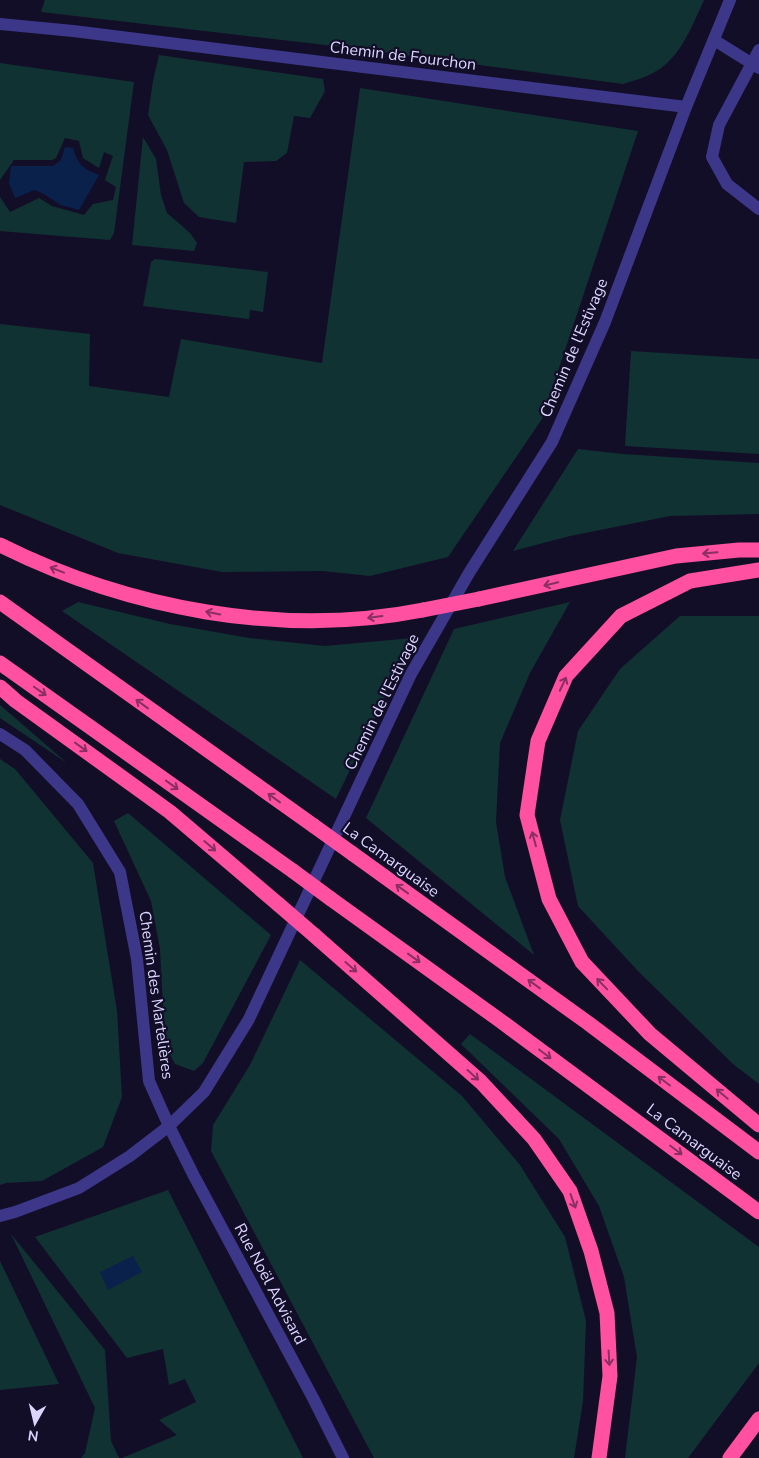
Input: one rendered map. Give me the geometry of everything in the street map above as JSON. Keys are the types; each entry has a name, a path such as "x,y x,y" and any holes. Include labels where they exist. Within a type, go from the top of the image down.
{"highway":[{"path":"0,545 28,559 95,585 163,603 240,618 342,621 423,610 480,599 676,556 759,550"},
{"path":"759,570 690,581 621,616 566,676 538,741 527,814 550,899 582,962 650,1034 759,1125"},
{"name":"La Camarguaise","path":"0,602 588,1023 759,1152"},
{"name":"La Camarguaise","path":"0,662 498,1019 759,1212"},
{"path":"0,687 16,701 170,812 314,935 481,1082 534,1139 570,1191 591,1251 607,1313 610,1376 599,1458"},
{"path":"730,1458 759,1419"}],"street":[{"path":"686,107 730,0"},
{"name":"Chemin de Fourchon","path":"0,24 73,31 686,107"},
{"path":"714,40 755,65"},
{"path":"759,50 755,65 718,125 712,156 727,184 759,209"},
{"name":"Chemin de l'Estivage","path":"0,1216 79,1188 130,1156 168,1126 204,1092 249,1019 412,674 469,573 552,442 605,322 686,107"},
{"name":"Chemin des Martelières","path":"0,734 25,750 78,804 120,872 137,959 149,1081 168,1126"},
{"name":"Rue Noël Advisard","path":"168,1126 343,1458"}],"green space":[{"path":"45,0 704,0 683,43 668,62 643,78 623,84 343,47 41,12"},
{"path":"159,55 323,79 325,91 310,118 294,116 287,153 276,161 244,162 236,223 199,217 184,203 167,150 148,115"},
{"path":"0,63 134,82 114,233 110,240 0,231 0,197 10,212 39,198 52,206 84,215 93,204 113,200 116,187 105,180 113,156 104,152 99,168 83,158 79,141 65,138 56,158 52,160 14,160 0,180"},
{"path":"360,88 638,131 542,419 448,557 370,576 323,571 222,572 118,553 0,505 0,324 90,334 89,386 169,397 181,339 322,363"},
{"path":"143,137 156,159 161,195 167,213 190,233 197,243 194,251 132,245"},
{"path":"155,259 268,272 263,312 250,310 249,319 143,306 151,262"},
{"path":"631,351 759,359 759,454 625,446"},
{"path":"578,449 623,454 759,463 759,514 670,516 570,536 513,551"},
{"path":"78,602 170,624 249,638 325,646 413,638 336,799 62,611"},
{"path":"570,602 530,673 500,743 496,822 505,877 534,955 366,818 454,629"},
{"path":"680,616 759,616 759,1084 733,1064 639,972 578,906 560,820 578,731 620,669"},
{"path":"0,705 67,763 0,718"},
{"path":"0,759 15,769 93,863 117,1011 122,1097 103,1147 42,1181 0,1185"},
{"path":"128,813 271,935 203,1063 194,1071 175,1064 165,1045 160,949 151,901 114,821"},
{"path":"300,960 462,1096 520,1165 565,1237 586,1321 583,1401 574,1458 374,1458 211,1151 213,1125 250,1065"},
{"path":"470,1034 759,1247 759,1363 688,1458 625,1458 637,1357 624,1277 599,1206 559,1139 461,1044"},
{"path":"168,1190 303,1458 122,1458 177,1435 159,1420 196,1402 185,1379 169,1385 163,1349 127,1358 35,1237"},
{"path":"11,1234 105,1350 111,1441 119,1458 81,1458 85,1453 95,1408"},
{"path":"0,1261 59,1384 0,1390"}],"water":[{"path":"65,147 73,148 82,166 99,175 79,210 61,205 34,190 15,198 9,183 11,166 53,166 61,160"},
{"path":"133,1256 142,1272 108,1290 100,1272"}]}
